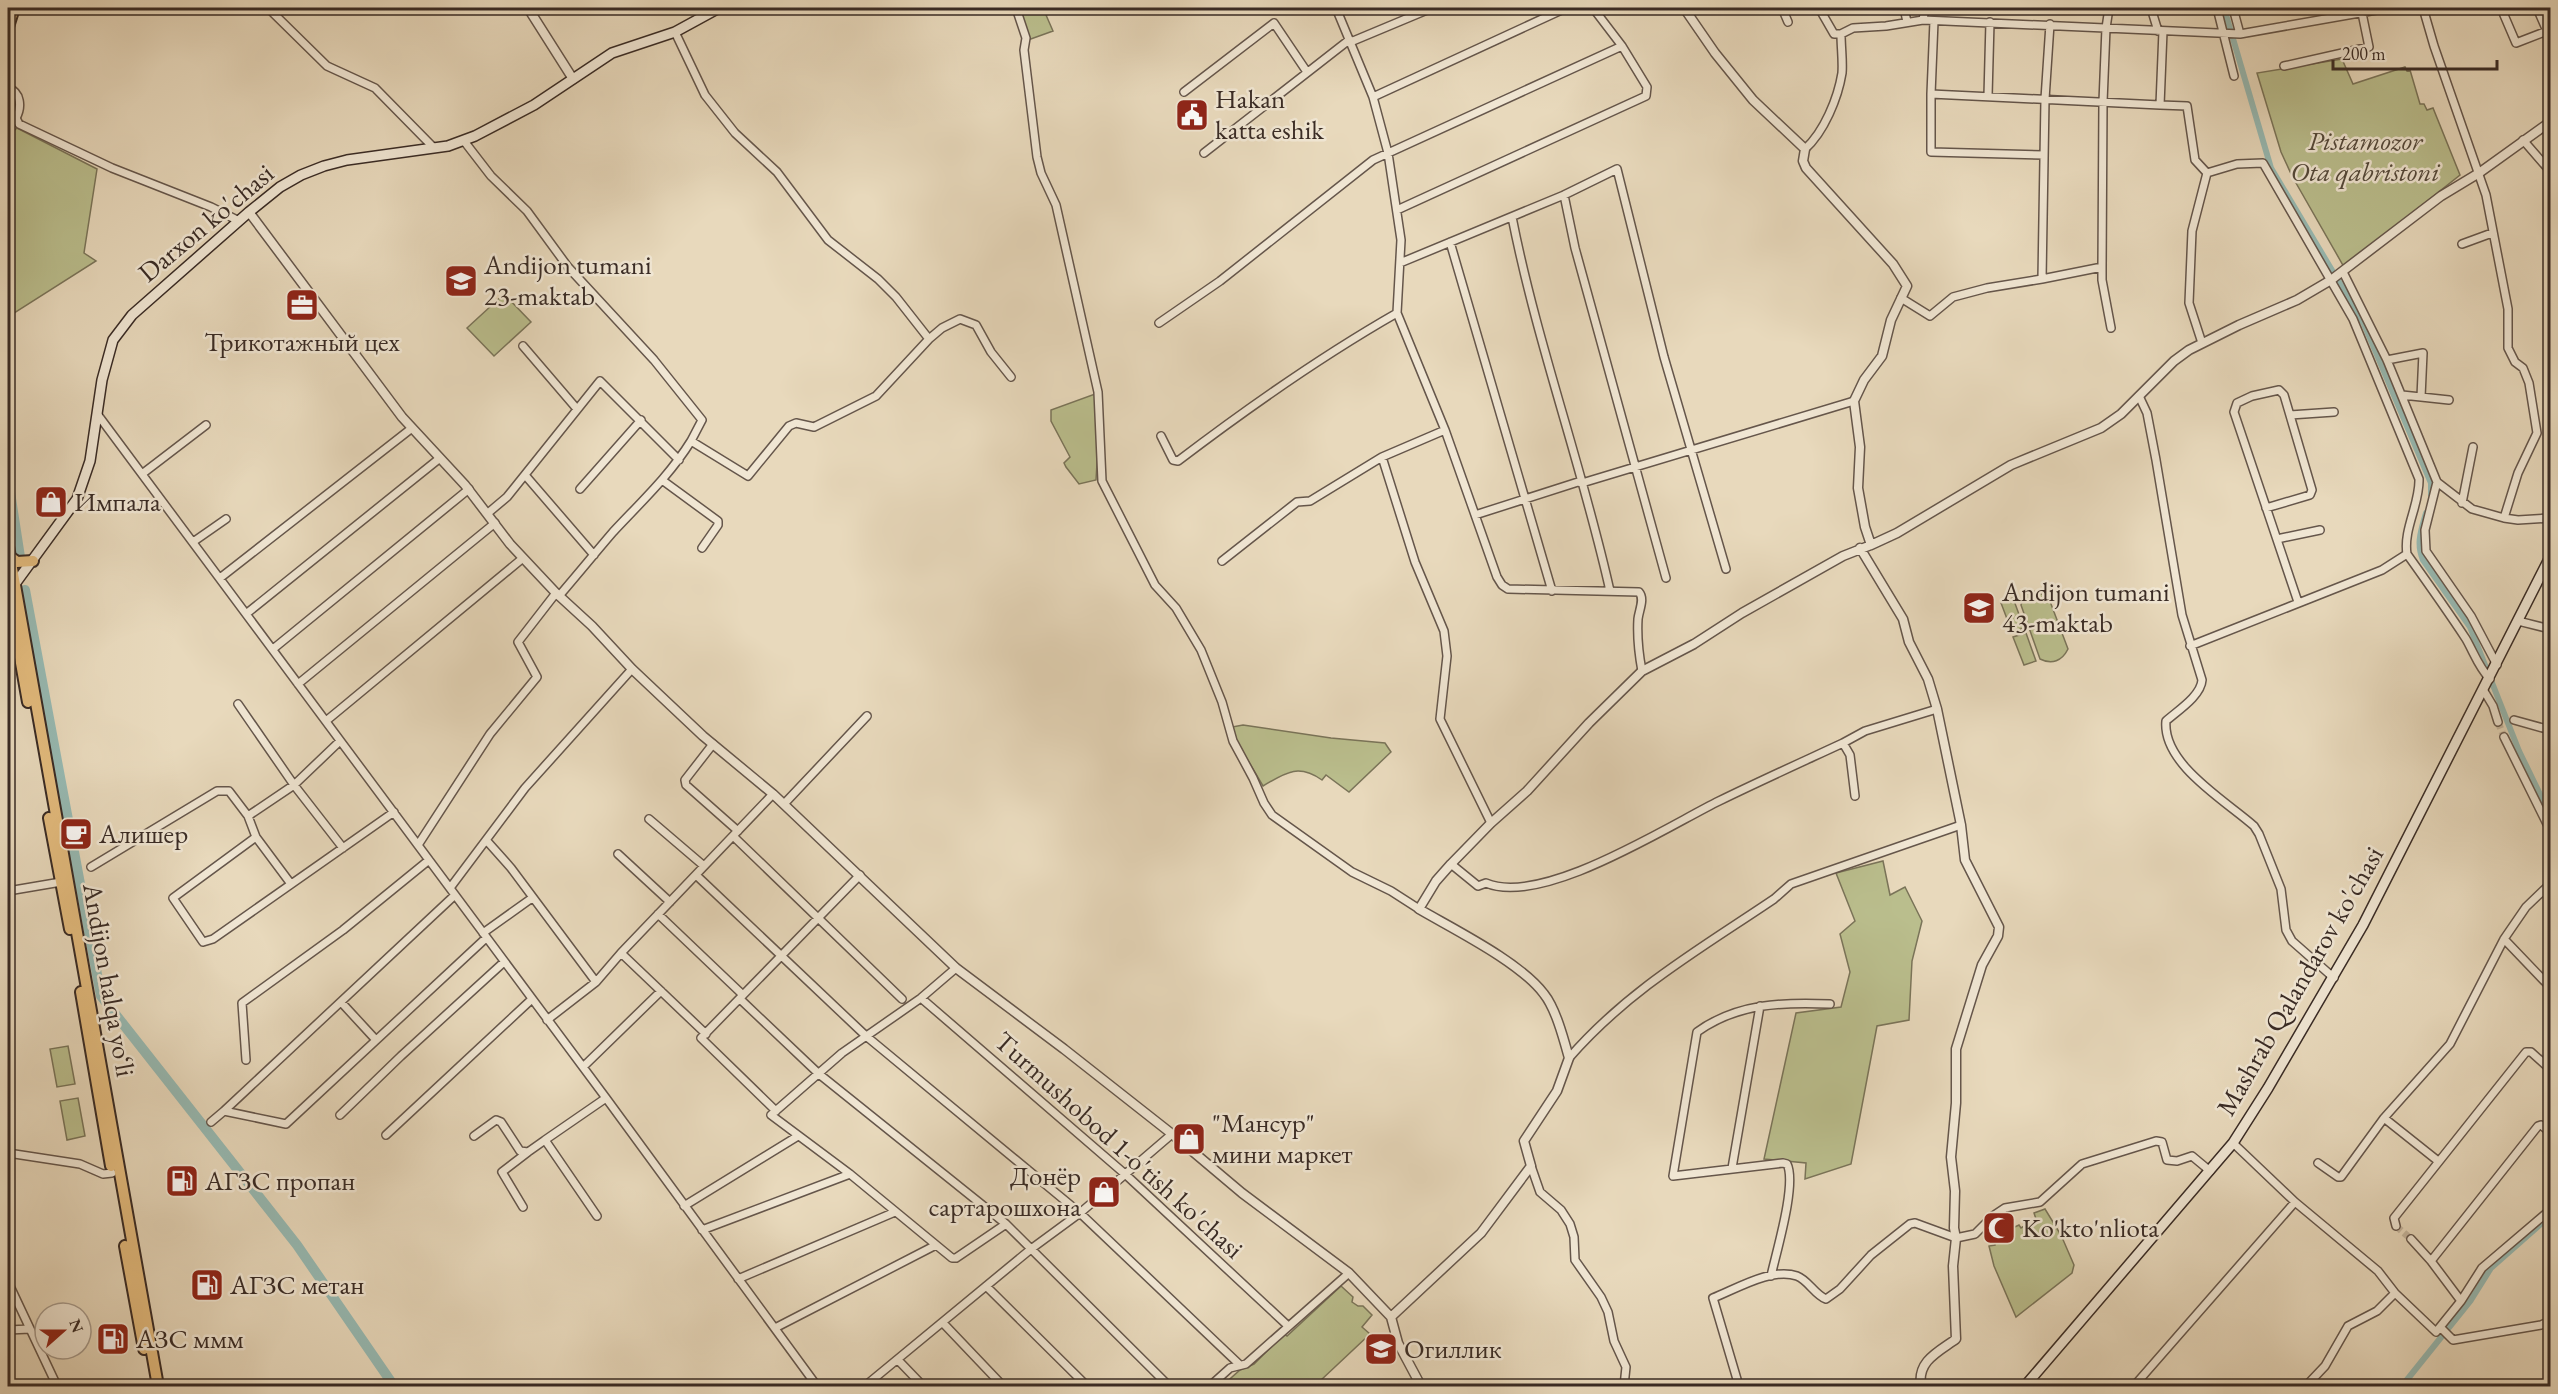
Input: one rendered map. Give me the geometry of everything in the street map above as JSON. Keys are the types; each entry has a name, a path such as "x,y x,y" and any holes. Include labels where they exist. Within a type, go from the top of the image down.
{"highway":[{"path":"8,27 14,8"},
{"path":"8,551 17,562 33,561"},
{"name":"Andijon halqa yo‘li","path":"8,551 10,618 61,882 151,1386"},
{"name":"Andijon halqa yo‘li","path":"9,591 158,1386"}],"main road":[{"name":"Darxon ko'chasi","path":"9,591 77,499 90,461 102,380 113,340 132,315 238,221 280,187 324,166 347,160 434,148 464,141 534,105 612,53 675,32 719,8"},
{"name":"Mashrab Qalandarov ko'chasi","path":"2025,1386 2233,1143 2334,978 2487,686 2550,556"}],"street":[{"path":"268,8 327,66 375,88 434,148"},
{"path":"528,8 573,79"},
{"path":"1016,8 1026,38 1024,50 1037,157 1041,173 1056,205 1098,392 1102,481 1155,585 1176,608 1201,650 1222,702 1233,741 1264,803 1272,815 1352,872 1391,891 1484,947 1533,981 1546,996 1569,1058"},
{"path":"1336,8 1372,97 1388,153 1401,240 1397,313 1445,430 1502,585 1508,589 1633,591 1641,595 1638,621 1642,672"},
{"path":"1204,153 1349,40 1353,41 1432,8"},
{"path":"1372,97 1566,8"},
{"path":"1397,210 1646,96 1647,87 1622,46 1593,8"},
{"path":"1684,8 1715,54 1753,100 1805,149"},
{"path":"1782,8 1788,22"},
{"path":"1819,8 1834,34 1841,34 1853,28 1923,20 2240,34 2388,8"},
{"path":"1904,8 1907,22"},
{"path":"1923,20 1925,8"},
{"path":"2109,8 2103,102 2102,280 2111,328"},
{"path":"2151,8 2160,31 2160,105"},
{"path":"2217,8 2234,76"},
{"path":"2233,8 2240,34"},
{"path":"2423,8 2486,195 2508,309 2508,348 2515,362 2523,368 2529,383 2537,433 2518,473 2504,518"},
{"path":"2501,8 2516,44 2549,30 2537,8"},
{"path":"2284,66 2369,47 2362,13"},
{"path":"1934,21 1931,152 2044,155"},
{"path":"1184,92 1274,22 1307,72"},
{"path":"1988,96 1990,22"},
{"path":"2042,279 2045,99 2050,24"},
{"path":"675,32 705,95 732,128 777,172 828,240 878,279 896,297 929,339"},
{"path":"1841,34 1842,71 1835,96 1825,121 1805,149 1803,161 1806,168 1893,264 1907,286 1891,320 1882,356 1857,391 1854,401 1860,447 1858,488 1865,527 1871,545"},
{"path":"1159,323 1220,281 1373,160 1622,46"},
{"path":"8,88 15,90 18,96 20,110 16,118 19,124 112,168 211,207 238,221"},
{"path":"1931,94 2187,106 2195,160 2206,173"},
{"path":"1419,909 1436,881 1491,823 1527,791 1589,723 1642,672 1860,548 1897,533 2011,465 2102,428 2121,414 2174,362 2202,343 2297,300 2332,279 2441,196 2479,173 2550,122"},
{"path":"2523,140 2550,171"},
{"path":"418,845 490,734 537,677 518,642 558,594 679,460 702,420 654,360 568,267 526,211 491,176 464,141"},
{"path":"2206,173 2237,164 2263,163 2332,279 2362,338 2420,479 2417,502 2408,534 2407,554 2447,609 2470,646 2482,671 2498,722"},
{"path":"1400,263 1564,195 1612,170 1617,170 1664,357 1726,570"},
{"path":"2202,343 2189,303 2192,231 2206,173"},
{"path":"1564,195 1575,248 1666,578"},
{"path":"249,212 412,428 469,489 523,558 632,669 713,744 784,804 956,968 1172,1134 1242,1193 1349,1273 1391,1317 1398,1343 1421,1386"},
{"path":"1512,217 1522,271 1596,530 1610,591"},
{"path":"2462,244 2492,233"},
{"path":"1450,242 1552,591"},
{"path":"1901,298 1930,316 1953,297 2102,267"},
{"path":"2342,272 2387,360 2437,482 2472,509 2518,520 2550,518"},
{"path":"1161,436 1173,460 1178,461 1250,406 1323,356 1397,313"},
{"path":"691,441 748,476 789,426 796,423 814,427 876,396 929,339 942,328 960,319 967,320 981,330 991,352 1011,378"},
{"path":"523,346 578,409"},
{"path":"2387,360 2423,353 2421,397"},
{"path":"488,513 507,497 600,381 679,460"},
{"path":"2266,508 2312,493 2284,394 2279,390 2252,396 2237,403 2234,412 2266,508 2298,602"},
{"path":"2402,395 2449,400"},
{"path":"2139,396 2147,413 2169,525 2182,615 2202,680 2202,686 2166,721 2171,743 2184,766 2200,784 2254,826 2281,889 2286,930 2292,941 2334,978"},
{"path":"1475,515 1578,482 1582,483 1692,451 1854,401"},
{"path":"2290,415 2334,412"},
{"path":"98,415 818,1386"},
{"path":"580,489 641,420"},
{"path":"142,474 206,426"},
{"path":"220,578 412,428"},
{"path":"1222,561 1297,502 1310,501 1382,457 1445,430"},
{"path":"2462,503 2473,447"},
{"path":"1382,457 1415,562 1444,631 1448,656 1440,719 1491,823"},
{"path":"246,614 440,458"},
{"path":"525,475 594,555"},
{"path":"662,480 718,522 702,548"},
{"path":"2437,482 2425,530 2426,551 2471,616 2497,665"},
{"path":"273,650 469,489"},
{"path":"193,542 226,519"},
{"path":"298,684 495,523"},
{"path":"2277,539 2320,530"},
{"path":"1860,548 1903,619 1906,636 1928,679 1937,709 1961,825 1965,860 1999,927 1998,936 1982,966 1956,1049 1956,1103 1951,1157 1955,1191 1956,1238 1953,1266 1956,1339 1927,1360 1922,1368 1921,1386"},
{"path":"2190,646 2382,570 2407,554"},
{"path":"326,721 523,558"},
{"path":"2518,621 2550,629"},
{"path":"450,888 525,788 632,669"},
{"path":"238,704 294,785 343,848"},
{"path":"1452,864 1478,886 1486,883 1497,887 1522,885 1552,880 1611,858 1719,801 1865,731 1937,709"},
{"path":"784,804 867,716"},
{"path":"2514,720 2550,730"},
{"path":"2504,737 2550,830"},
{"path":"248,816 294,785 340,741"},
{"path":"1843,743 1850,755 1855,796"},
{"path":"713,744 685,780 686,785 902,999"},
{"path":"91,867 217,791 229,791 248,816 256,837 291,884"},
{"path":"547,1020 596,982 773,794"},
{"path":"256,837 173,898 203,942 213,939 394,812"},
{"path":"650,819 704,866"},
{"path":"1624,1386 1626,1367 1614,1341 1608,1312 1575,1260 1574,1237 1570,1224 1561,1210 1540,1192 1524,1141 1557,1091 1569,1058 1595,1029 1647,984 1774,899 1791,885 1961,825"},
{"path":"487,841 497,850 596,982"},
{"path":"618,854 670,902"},
{"path":"246,1059 242,1003 352,923 429,860"},
{"path":"696,875 866,1036 1080,1213 1240,1365"},
{"path":"776,1111 701,1038 860,875"},
{"path":"8,891 61,882"},
{"path":"2318,1163 2341,1177 2384,1118 2450,1044 2504,939 2526,907 2550,884"},
{"path":"211,1122 455,895"},
{"path":"224,1111 286,1124 485,935 532,898"},
{"path":"658,914 819,1074 1006,1224 1169,1386"},
{"path":"2504,939 2550,987"},
{"path":"621,953 706,1034"},
{"path":"340,1115 504,962"},
{"path":"956,968 921,998 866,1036 771,1115 850,1174 954,1258 1006,1224"},
{"path":"583,1067 661,991"},
{"name":"Turmushobod 1-o'tish ko'chasi","path":"921,998 1125,1174 1287,1325"},
{"path":"386,1135 532,999"},
{"path":"341,1002 376,1040"},
{"path":"1771,1276 1784,1220 1789,1168 1784,1163 1672,1176 1697,1032 1730,1014 1760,1006 1794,1002 1830,1004"},
{"path":"1732,1168 1760,1006"},
{"path":"2396,1226 2394,1218 2526,1052 2531,1052 2550,1069"},
{"path":"523,1207 502,1172 606,1098"},
{"path":"2384,1118 2438,1161"},
{"path":"474,1136 499,1120 520,1151 528,1152"},
{"path":"2431,1261 2538,1126 2541,1125 2550,1132"},
{"path":"865,1386 1031,1249 1080,1213 1172,1134"},
{"path":"684,1206 798,1136"},
{"path":"545,1140 597,1216"},
{"path":"1739,1386 1713,1298 1771,1276 1787,1274 1799,1276 1824,1299 1840,1289 1871,1256 1913,1223 1956,1238 1975,1234 1993,1216 2005,1208 2040,1202 2082,1164 2156,1141 2162,1142 2167,1160 2177,1161 2192,1156 2210,1171"},
{"path":"2233,1143 2295,1202 2378,1271 2395,1293 2436,1332 2462,1301 2482,1268 2550,1210"},
{"path":"8,1153 80,1164 103,1174 112,1173"},
{"path":"1391,1317 1481,1233 1531,1166"},
{"path":"702,1230 850,1174"},
{"path":"2134,1386 2295,1202"},
{"path":"738,1279 895,1212"},
{"path":"2411,1239 2462,1301"},
{"path":"775,1328 936,1245"},
{"path":"1209,1386 1230,1368 1246,1364 1287,1325 1349,1273"},
{"path":"8,1282 57,1386"},
{"path":"987,1287 1087,1386"},
{"path":"2306,1386 2325,1366 2348,1326 2378,1311 2395,1293"},
{"path":"2441,1328 2453,1340 2541,1325 2550,1321"},
{"path":"943,1323 1003,1386"},
{"path":"8,1330 30,1329"},
{"path":"898,1360 923,1386"}],"green space":[{"path":"1019,8 1064,8 1046,15 1053,31 1028,40"},
{"name":"Pistamozor Ota qabristoni","path":"2342,59 2353,84 2405,67 2407,71 2410,70 2420,104 2424,104 2427,110 2433,108 2460,175 2344,267 2292,176 2281,152 2257,73"},
{"path":"17,128 97,169 84,253 96,261 8,317 8,136"},
{"path":"504,294 531,322 494,356 467,328"},
{"path":"1095,394 1098,446 1096,480 1079,484 1064,463 1070,457 1051,421 1051,410"},
{"path":"2033,591 2048,596 2068,649 2056,661 2049,662 2040,659 2021,605 2024,595"},
{"path":"2013,598 2024,628 2012,632 2001,603"},
{"path":"2026,633 2036,661 2024,665 2013,637"},
{"path":"1243,725 1331,738 1385,743 1391,752 1349,792 1326,775 1322,780 1299,771 1285,774 1263,786 1237,742 1232,727"},
{"path":"1883,861 1890,895 1905,887 1922,921 1912,961 1909,1020 1877,1026 1851,1164 1805,1179 1806,1163 1764,1159 1796,1013 1841,1007 1850,972 1840,934 1855,921 1836,873"},
{"path":"68,1046 75,1084 57,1087 50,1049"},
{"path":"78,1098 85,1136 67,1140 60,1101"},
{"path":"2045,1209 2061,1235 2074,1265 2072,1273 2016,1317 1994,1266 1989,1246 1995,1245 1995,1236 2019,1225 2021,1228 2036,1219 2034,1213"},
{"path":"1341,1286 1353,1297 1352,1302 1363,1306 1372,1315 1362,1327 1370,1334 1320,1381 1325,1386 1222,1386 1240,1370 1254,1364 1284,1334 1287,1336"}],"waterway":[{"path":"2224,8 2271,168 2364,324 2431,483 2431,495"},
{"path":"8,479 20,557"},
{"path":"2426,513 2420,542 2423,560 2470,627 2519,751 2550,815"},
{"path":"25,590 101,996 297,1245 394,1386"},
{"path":"2402,1386 2471,1300 2491,1268 2550,1216"}],"tunnel":[{"path":"2498,722 2504,737"},
{"path":"2396,1226 2411,1239"}],"place":[{"name":"Hakan katta eshik","path":"1192,115"},
{"name":"Andijon tumani 23-maktab","path":"461,281"},
{"name":"Трикотажный цех","path":"302,305"},
{"name":"Импала","path":"51,502"},
{"name":"Andijon tumani 43-maktab","path":"1979,608"},
{"name":"Алишер","path":"76,834"},
{"name":"\"Мансур\" мини маркет","path":"1189,1139"},
{"name":"АГЗС пропан","path":"182,1181"},
{"name":"Донёр сартарошхона","path":"1104,1192"},
{"name":"Ko'kto'nliota","path":"1999,1228"},
{"name":"АГЗС метан","path":"207,1285"},
{"name":"АЗС ммм","path":"113,1339"},
{"name":"Огиллик","path":"1381,1349"}]}
